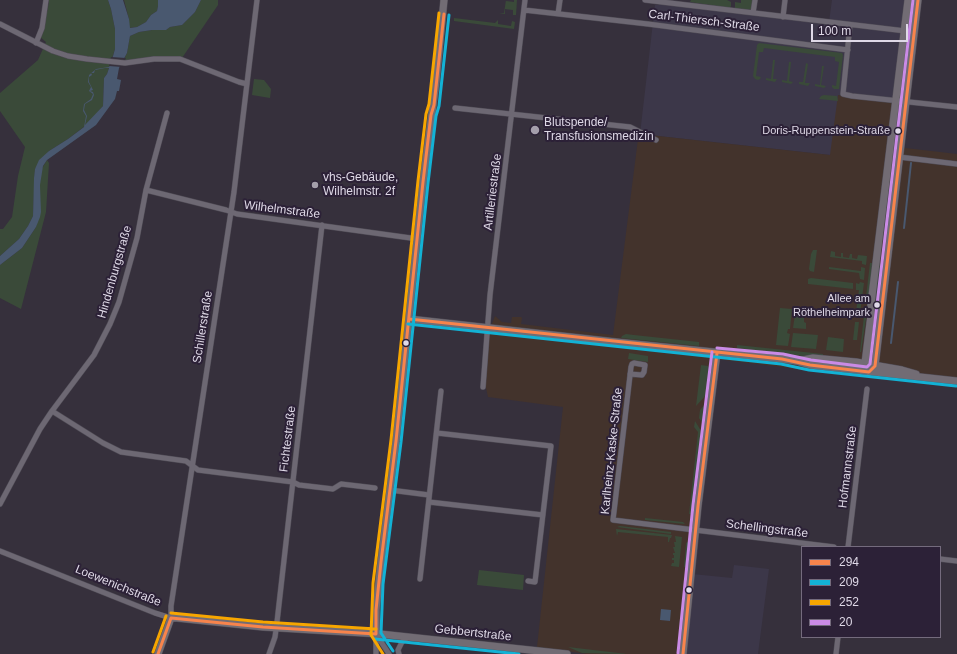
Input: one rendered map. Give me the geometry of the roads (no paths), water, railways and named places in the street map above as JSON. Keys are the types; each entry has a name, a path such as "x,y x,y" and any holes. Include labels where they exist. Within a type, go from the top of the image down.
{"main road":[{"path":"376,634 378,584 390,490 444,0"},
{"path":"869,372 866,364 908,0"},
{"path":"869,372 875,366 918,0"},
{"path":"878,251 888,252"},
{"path":"409,319 717,352 796,361 810,365 957,381"},
{"path":"683,654 717,352"},
{"path":"796,361 812,358 834,359 902,370 919,376"},
{"name":"Loewenichstraße","path":"171,618 276,628 376,634"},
{"name":"Schillerstraße","path":"158,654 171,618"},
{"name":"Gebbertstraße","path":"376,634 530,652 567,654"}],"street":[{"path":"36,43 42,28 46,0"},
{"name":"Schillerstraße","path":"171,618 171,606 231,212 257,0"},
{"name":"Artilleriestraße","path":"483,386 490,295 525,0"},
{"path":"558,14 560,0"},
{"path":"645,0 914,32"},
{"path":"753,13 755,0"},
{"path":"783,17 785,0"},
{"name":"Carl-Thiersch-Straße","path":"524,10 648,24 848,50"},
{"path":"0,24 36,43 68,56 125,63 154,59 180,59 234,81 247,84"},
{"path":"850,25 843,94 957,107"},
{"path":"455,108 630,126 656,140"},
{"name":"Hindenburgstraße","path":"0,504 40,429 94,355 110,324 119,302 137,238 146,190 167,113"},
{"path":"899,157 957,164"},
{"name":"Wilhelmstraße","path":"146,190 252,217 322,225 418,239"},
{"name":"Fichtestraße","path":"269,654 275,637 322,225"},
{"name":"Karlheinz-Kaske-Straße","path":"630,374 613,520 696,530"},
{"name":"Hofmannstraße","path":"848,546 867,389"},
{"path":"420,580 441,391"},
{"path":"52,411 103,443 121,452 186,461 198,470 293,482 299,485 333,489 341,484 375,488"},
{"path":"437,433 551,446 535,582 528,581"},
{"path":"390,490 429,495"},
{"path":"429,502 543,515"},
{"name":"Schellingstraße","path":"696,530 826,546"},
{"name":"Loewenichstraße","path":"0,551 171,618"},
{"path":"941,559 957,561"},
{"path":"376,634 376,654"},
{"path":"376,634 389,654"},
{"path":"399,654 398,650 402,642 409,637"},
{"path":"836,654 838,638"}],"water":[{"path":"108,0 123,0 129,19 130,28 137,27 146,22 151,15 157,11 158,0 201,0 195,12 182,25 170,27 166,30 139,32 130,36 127,53 119,68 117,79 121,80 119,91 117,91 115,99 96,125 47,160 43,166 40,185 41,212 36,227 22,248 0,265 0,256 19,239 33,216 34,178 35,169 39,160 49,151 84,127 86,116 83,111 84,104 91,99 93,94 89,91 91,87 88,82 89,75 91,73 96,69 109,67 115,49 115,29","holes":["109,68 104,78 103,106 85,125 87,116 84,110 85,104 92,100 94,95 93,92 90,91 93,90 89,82 89,77 92,75 91,73 94,73 95,70"]},
{"path":"661,609 671,610 670,621 660,620"}],"waterway":[{"path":"904,228 911,163"},
{"path":"891,343 898,282"}],"place":[{"name":"Blutspende/ Transfusionsmedizin","path":"535,130"},
{"name":"Doris-Ruppenstein-Straße","path":"898,131"},
{"name":"vhs-Gebäude, Wilhelmstr. 2f","path":"315,185"},
{"name":"Allee am Röthelheimpark","path":"877,305"}]}
